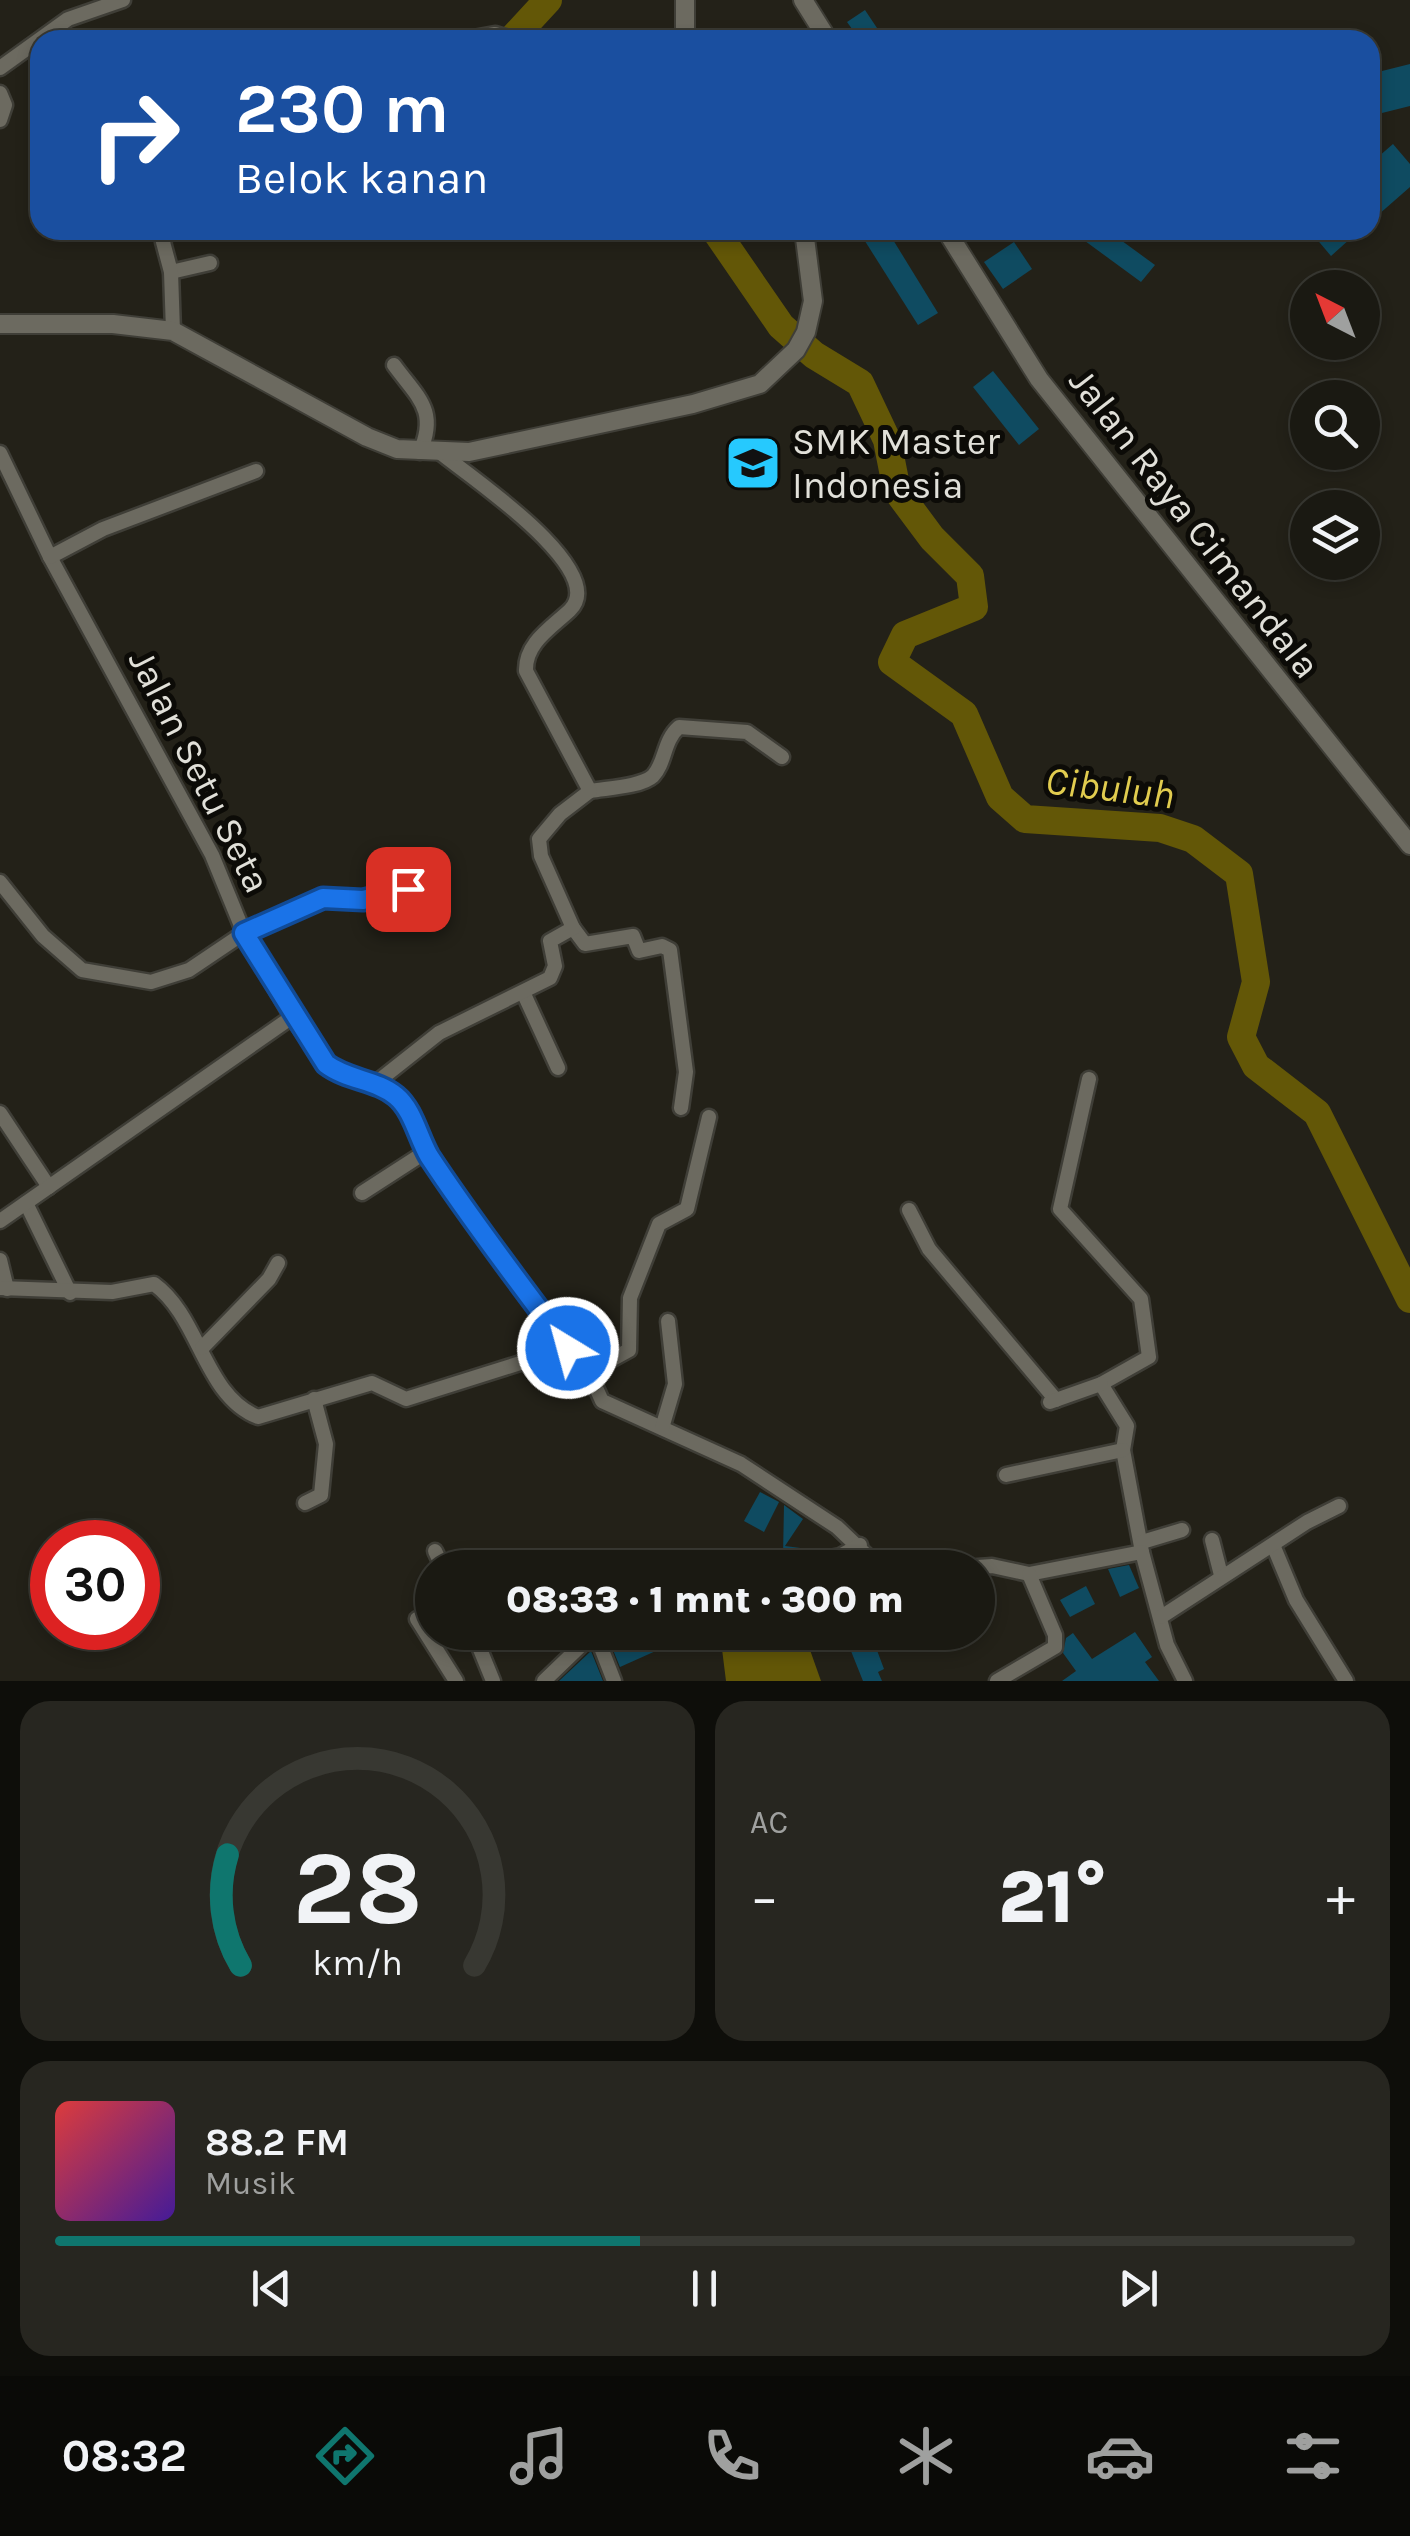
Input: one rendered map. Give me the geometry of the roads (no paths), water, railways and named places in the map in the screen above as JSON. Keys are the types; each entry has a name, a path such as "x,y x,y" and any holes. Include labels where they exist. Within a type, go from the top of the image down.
{"street":[{"path":"53,30 68,19 122,0"},
{"path":"685,30 686,0"},
{"path":"803,0 822,30"},
{"path":"0,68 30,46"},
{"path":"0,93 5,105 0,120"},
{"path":"165,240 171,272 173,331"},
{"path":"0,324 113,324 173,331 366,437 442,454 487,448 742,392 768,378 796,350 806,332 813,301 805,240"},
{"name":"Jalan Raya Cimandala","path":"952,240 1039,379 1410,844"},
{"path":"171,272 210,264"},
{"path":"394,365 429,414 428,432 420,452"},
{"name":"Jalan Setu Seta","path":"0,453 50,557 212,855 244,933 292,1016 326,1064 388,1091 403,1103 426,1151 496,1254 589,1372 602,1401 741,1464 806,1504 864,1550"},
{"path":"442,454 524,520 578,578 580,592 575,605 534,643 526,661 532,684 590,791"},
{"path":"50,557 103,529 256,471"},
{"path":"681,1108 686,1072 670,950 662,946 638,951 633,936 585,944 573,928 541,856 539,840 560,814 590,791 648,779 670,735 679,727 747,732 782,757"},
{"path":"0,882 43,936 82,970 151,982 189,970 244,933 323,898 363,900 408,889"},
{"path":"372,1086 439,1033 550,978 554,966 550,942 573,928"},
{"path":"524,992 558,1068"},
{"path":"0,1222 292,1016"},
{"path":"908,1210 929,1249 1052,1401 1101,1384 1150,1352 1144,1306 1135,1289 1061,1215 1089,1079"},
{"path":"0,1113 48,1187"},
{"path":"589,1372 629,1350 630,1298 659,1224 687,1209 709,1117"},
{"path":"362,1192 426,1151"},
{"path":"26,1203 66,1293"},
{"path":"31,1233 66,1293"},
{"path":"0,1260 4,1289 66,1293 154,1284 202,1348 232,1400 248,1414 268,1416 314,1398 372,1383 406,1399 568,1348"},
{"path":"202,1348 269,1279 278,1263"},
{"path":"662,1428 674,1384 668,1322"},
{"path":"1101,1384 1125,1419 1123,1450 1142,1547 1166,1645 1185,1681"},
{"path":"304,1503 321,1495 326,1444 314,1398"},
{"path":"1006,1475 1123,1450"},
{"path":"1161,1617 1221,1575 1339,1506"},
{"path":"995,1567 1029,1574 1142,1547 1182,1530"},
{"path":"1212,1540 1221,1575"},
{"path":"851,1550 860,1545"},
{"path":"1273,1545 1304,1613 1346,1681"},
{"path":"997,1681 1055,1647 1055,1634 1029,1574"},
{"path":"544,1681 594,1632 614,1681"},
{"path":"436,1650 456,1681"},
{"path":"480,1650 493,1681"}],"waterway":[{"name":"Cibuluh","path":"520,30 548,0"},
{"name":"Cibuluh","path":"722,240 781,326 814,355 860,383 887,440 897,491 932,538 970,576 974,607 905,635 892,662 964,714 1000,797 1025,819 1160,828 1193,839 1239,874 1256,982 1241,1037 1256,1066 1317,1113 1410,1299"}],"place":[{"name":"SMK Master Indonesia","path":"753,463"}]}
